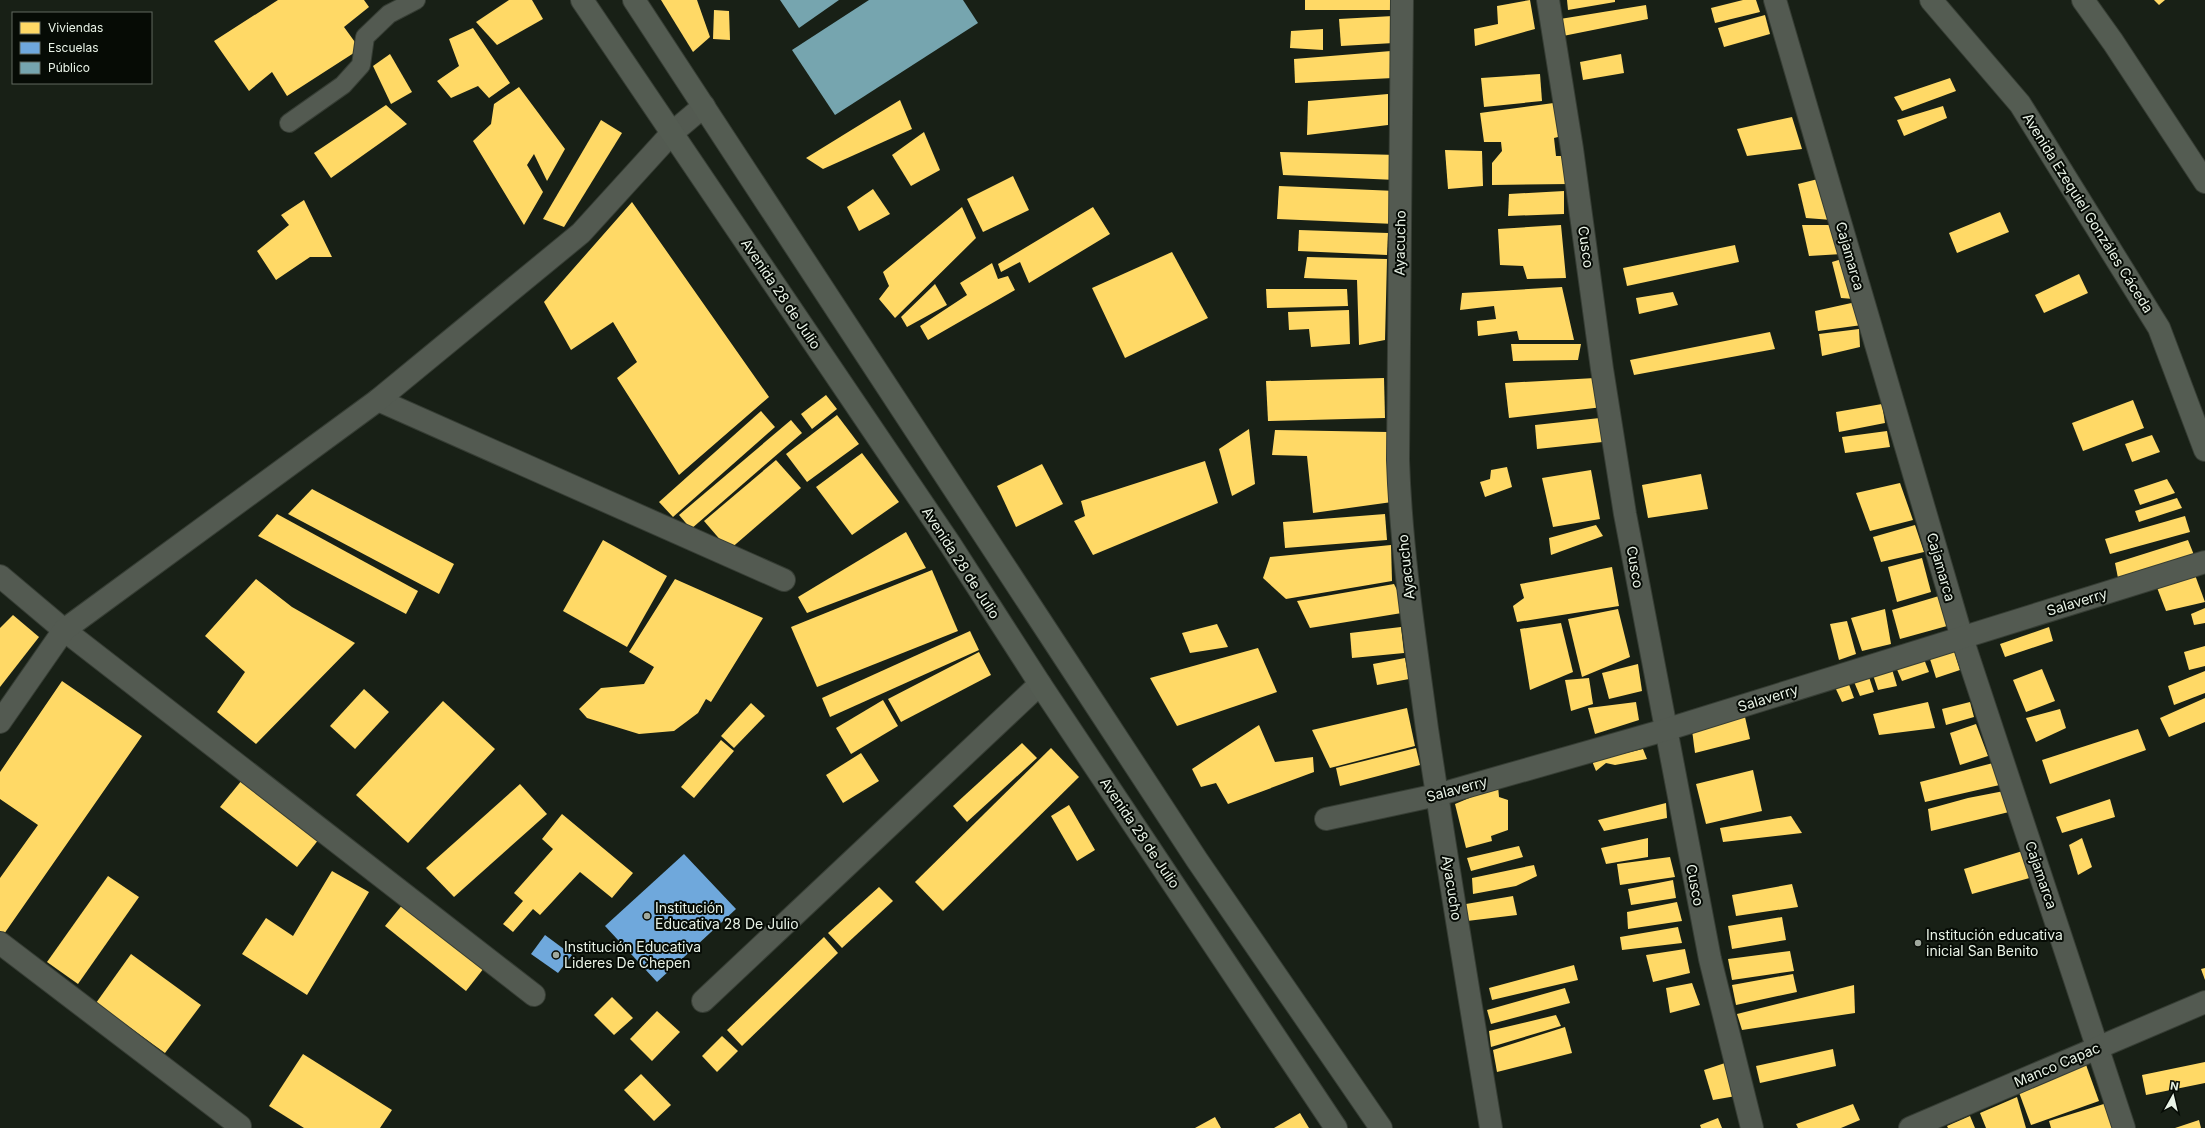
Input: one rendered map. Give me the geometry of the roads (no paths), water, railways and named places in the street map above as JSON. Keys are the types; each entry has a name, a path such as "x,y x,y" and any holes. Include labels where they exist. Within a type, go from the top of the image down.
{"street":[{"name":"Avenida 28 de Julio","path":"582,0 950,544 1040,684 1336,1128"},
{"path":"634,0 1197,860 1381,1128"},
{"name":"Ayacucho","path":"1402,0 1398,460 1403,541 1413,626 1437,795 1491,1128"},
{"name":"Cusco","path":"1548,0 1574,156 1601,361 1625,514 1665,730 1710,959 1752,1128"},
{"name":"Cajamarca","path":"1775,0 1962,638 2099,1048 2124,1128"},
{"name":"Avenida Ezequiel Gonzáles Cáceda","path":"1931,0 2020,104 2159,328 2205,450"},
{"path":"2083,0 2113,42 2205,182"},
{"path":"0,722 64,630 378,400 582,233 672,133 704,106"},
{"path":"378,400 784,580"},
{"path":"950,544 978,524"},
{"name":"Salaverry","path":"1326,819 1437,795 1665,730 2205,562"},
{"path":"0,576 64,630 534,995"},
{"path":"703,1001 1040,684"},
{"path":"1169,877 1197,860"},
{"path":"0,943 240,1126"},
{"name":"Manco Capac","path":"1910,1128 2205,1002"}],"lane":[{"path":"289,123 343,84 361,65 365,37 389,14 416,0"}],"place":[{"name":"Institución Educativa 28 De Julio","path":"647,916"},
{"name":"Institución educativa inicial San Benito","path":"1918,943"},
{"name":"Institución Educativa Lideres De Chepen","path":"556,955"}]}
